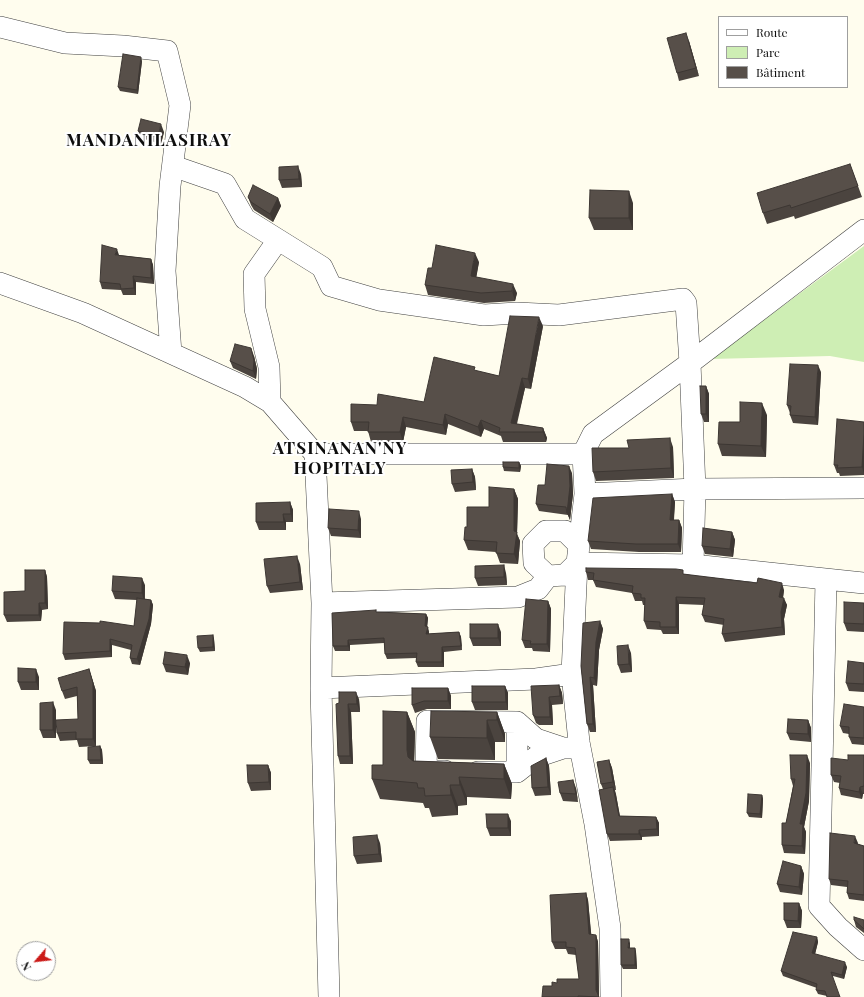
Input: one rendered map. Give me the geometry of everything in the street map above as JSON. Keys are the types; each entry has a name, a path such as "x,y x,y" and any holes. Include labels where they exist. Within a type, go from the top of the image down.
{"street":[{"path":"0,27 65,43 123,46 167,51 180,105 173,166 165,272 170,353"},
{"path":"173,166 225,184 245,219 322,267 332,286 379,300 484,315 517,313 559,315 683,299 686,303 690,363 694,489 693,565"},
{"path":"611,997 610,928 595,824 571,748 572,674 578,554 585,494 583,454 593,434 690,363 864,230"},
{"path":"270,402 268,367 255,309 254,274 278,240"},
{"path":"0,283 84,313 246,387 270,402 315,454 322,603 321,688 329,997"},
{"path":"315,454 583,454"},
{"path":"585,494 694,489 864,488"},
{"path":"546,531 565,531 578,554 565,575 548,576 534,563 533,544 546,531"},
{"path":"578,554 864,583"},
{"path":"322,603 518,597 538,589 548,576"},
{"path":"826,580 819,906 838,928 864,950"},
{"path":"321,688 536,679 572,674"},
{"path":"427,721 517,722 536,739 571,748 536,757 517,772 426,771 427,721"},
{"path":"517,722 517,772"}],"green space":[{"path":"864,246 864,362 830,356 711,359"}],"building":[{"path":"686,33 696,68 677,73 667,38"},
{"path":"123,54 141,57 137,90 118,87"},
{"path":"141,119 161,124 158,136 138,131"},
{"path":"850,164 858,186 791,208 790,205 763,213 757,193"},
{"path":"298,166 299,179 279,180 279,167"},
{"path":"253,185 278,198 270,214 251,202 248,197"},
{"path":"590,190 629,191 629,218 589,218"},
{"path":"102,245 117,249 115,255 151,259 151,278 133,276 134,288 121,289 120,284 100,282"},
{"path":"436,245 475,253 471,276 513,284 512,291 481,293 425,285 428,268 432,268"},
{"path":"510,316 539,317 528,379 522,378 511,423 543,428 543,432 499,432 500,428 481,420 478,427 445,414 443,425 403,417 400,432 368,432 369,422 351,422 351,404 377,405 378,394 424,402 434,357 475,367 474,370 499,376"},
{"path":"235,344 251,348 254,361 253,371 230,361"},
{"path":"790,364 818,365 815,417 790,415 791,406 787,405"},
{"path":"700,386 706,386 706,414 701,414"},
{"path":"740,402 762,403 761,446 718,444 719,422 740,422"},
{"path":"837,419 864,422 862,467 837,468 838,465 834,465"},
{"path":"670,438 671,468 593,472 592,448 629,448 627,440"},
{"path":"503,462 519,462 519,468 503,467"},
{"path":"547,464 569,466 570,486 567,513 566,507 536,504 538,485 545,485"},
{"path":"472,469 473,482 452,484 451,470"},
{"path":"489,487 514,489 514,531 517,532 514,554 496,553 497,542 464,540 465,527 467,527 467,507 489,507"},
{"path":"672,494 670,520 679,520 678,544 636,544 588,541 593,498"},
{"path":"290,502 291,514 283,514 284,522 256,522 256,503"},
{"path":"329,509 359,511 358,530 328,528"},
{"path":"703,528 732,532 730,549 702,546"},
{"path":"297,556 300,582 267,586 264,559"},
{"path":"504,565 504,577 475,578 475,566"},
{"path":"586,568 676,569 683,570 683,574 757,583 758,578 782,583 779,597 784,598 781,612 782,627 722,634 724,619 702,615 705,598 676,597 676,627 660,627 660,622 644,621 645,598 641,598 641,594 632,593 633,586 593,580 594,573 586,572"},
{"path":"25,570 45,570 45,603 39,603 39,615 4,615 4,592 25,591"},
{"path":"113,576 142,578 142,593 112,591"},
{"path":"137,598 151,600 149,619 137,659 130,658 132,645 110,639 110,651 63,654 64,622 100,623 100,621 134,626"},
{"path":"526,599 548,601 547,644 530,644 531,641 522,640"},
{"path":"844,602 864,603 864,624 844,623"},
{"path":"376,610 376,612 426,614 425,626 428,627 426,634 459,632 461,646 442,647 442,662 416,662 417,653 385,654 384,638 348,640 348,646 333,646 332,613"},
{"path":"600,621 596,642 594,678 590,677 593,724 587,724 581,666 583,623"},
{"path":"470,624 498,624 498,638 470,638"},
{"path":"213,635 213,647 198,648 197,636"},
{"path":"628,645 629,664 618,665 617,646"},
{"path":"165,652 187,655 185,667 163,664"},
{"path":"848,661 864,663 864,684 846,683"},
{"path":"18,668 36,669 36,682 18,682"},
{"path":"89,669 93,683 93,739 76,739 76,732 57,733 56,720 78,719 77,687 62,691 58,678"},
{"path":"559,685 560,696 549,697 550,717 536,717 533,715 531,686"},
{"path":"472,686 505,686 506,702 472,702"},
{"path":"412,688 448,688 448,701 424,701 412,705"},
{"path":"339,692 356,692 357,704 348,704 350,756 338,756 336,704 339,703"},
{"path":"53,702 53,730 40,730 40,703"},
{"path":"844,704 864,707 864,738 849,737 849,727 840,726"},
{"path":"383,711 407,712 407,750 408,757 413,761 504,764 504,779 459,777 460,785 450,785 451,795 425,796 424,788 418,788 417,783 372,779 372,765 383,765"},
{"path":"431,711 497,712 497,720 487,720 487,738 430,737"},
{"path":"788,719 808,720 808,734 787,733"},
{"path":"100,746 101,760 88,760 88,747"},
{"path":"790,755 807,755 806,793 800,824 803,824 802,846 782,845 782,823 786,823 795,779 791,779"},
{"path":"848,755 864,755 864,786 860,787 859,792 839,788 841,776 831,775 831,758 848,760"},
{"path":"546,758 548,787 532,788 531,766"},
{"path":"609,760 613,782 601,784 597,762"},
{"path":"247,765 268,765 269,782 248,783"},
{"path":"573,780 576,794 560,793 558,782"},
{"path":"613,787 619,816 656,817 657,829 639,830 639,834 607,834 599,790"},
{"path":"748,794 762,795 760,814 747,813"},
{"path":"486,814 508,814 508,828 487,828"},
{"path":"830,833 855,836 854,843 864,846 864,895 847,893 848,881 829,879"},
{"path":"377,835 379,854 354,856 353,837"},
{"path":"783,861 801,866 799,887 777,884"},
{"path":"586,893 589,934 596,935 596,990 599,997 542,997 543,986 552,986 552,982 557,983 557,979 579,979 575,948 566,947 566,942 552,942 550,895"},
{"path":"784,903 799,903 798,921 784,920"},
{"path":"854,917 864,920 864,929 854,920"},
{"path":"793,932 817,937 812,953 845,962 842,975 831,972 840,997 827,997 825,991 816,990 817,984 781,971"},
{"path":"621,939 629,939 628,948 635,948 635,965 621,965"}],"district":[{"name":"MANDANILASIRAY","path":"149,141"},
{"name":"ATSINANAN'NY HOPITALY","path":"340,459"}]}
